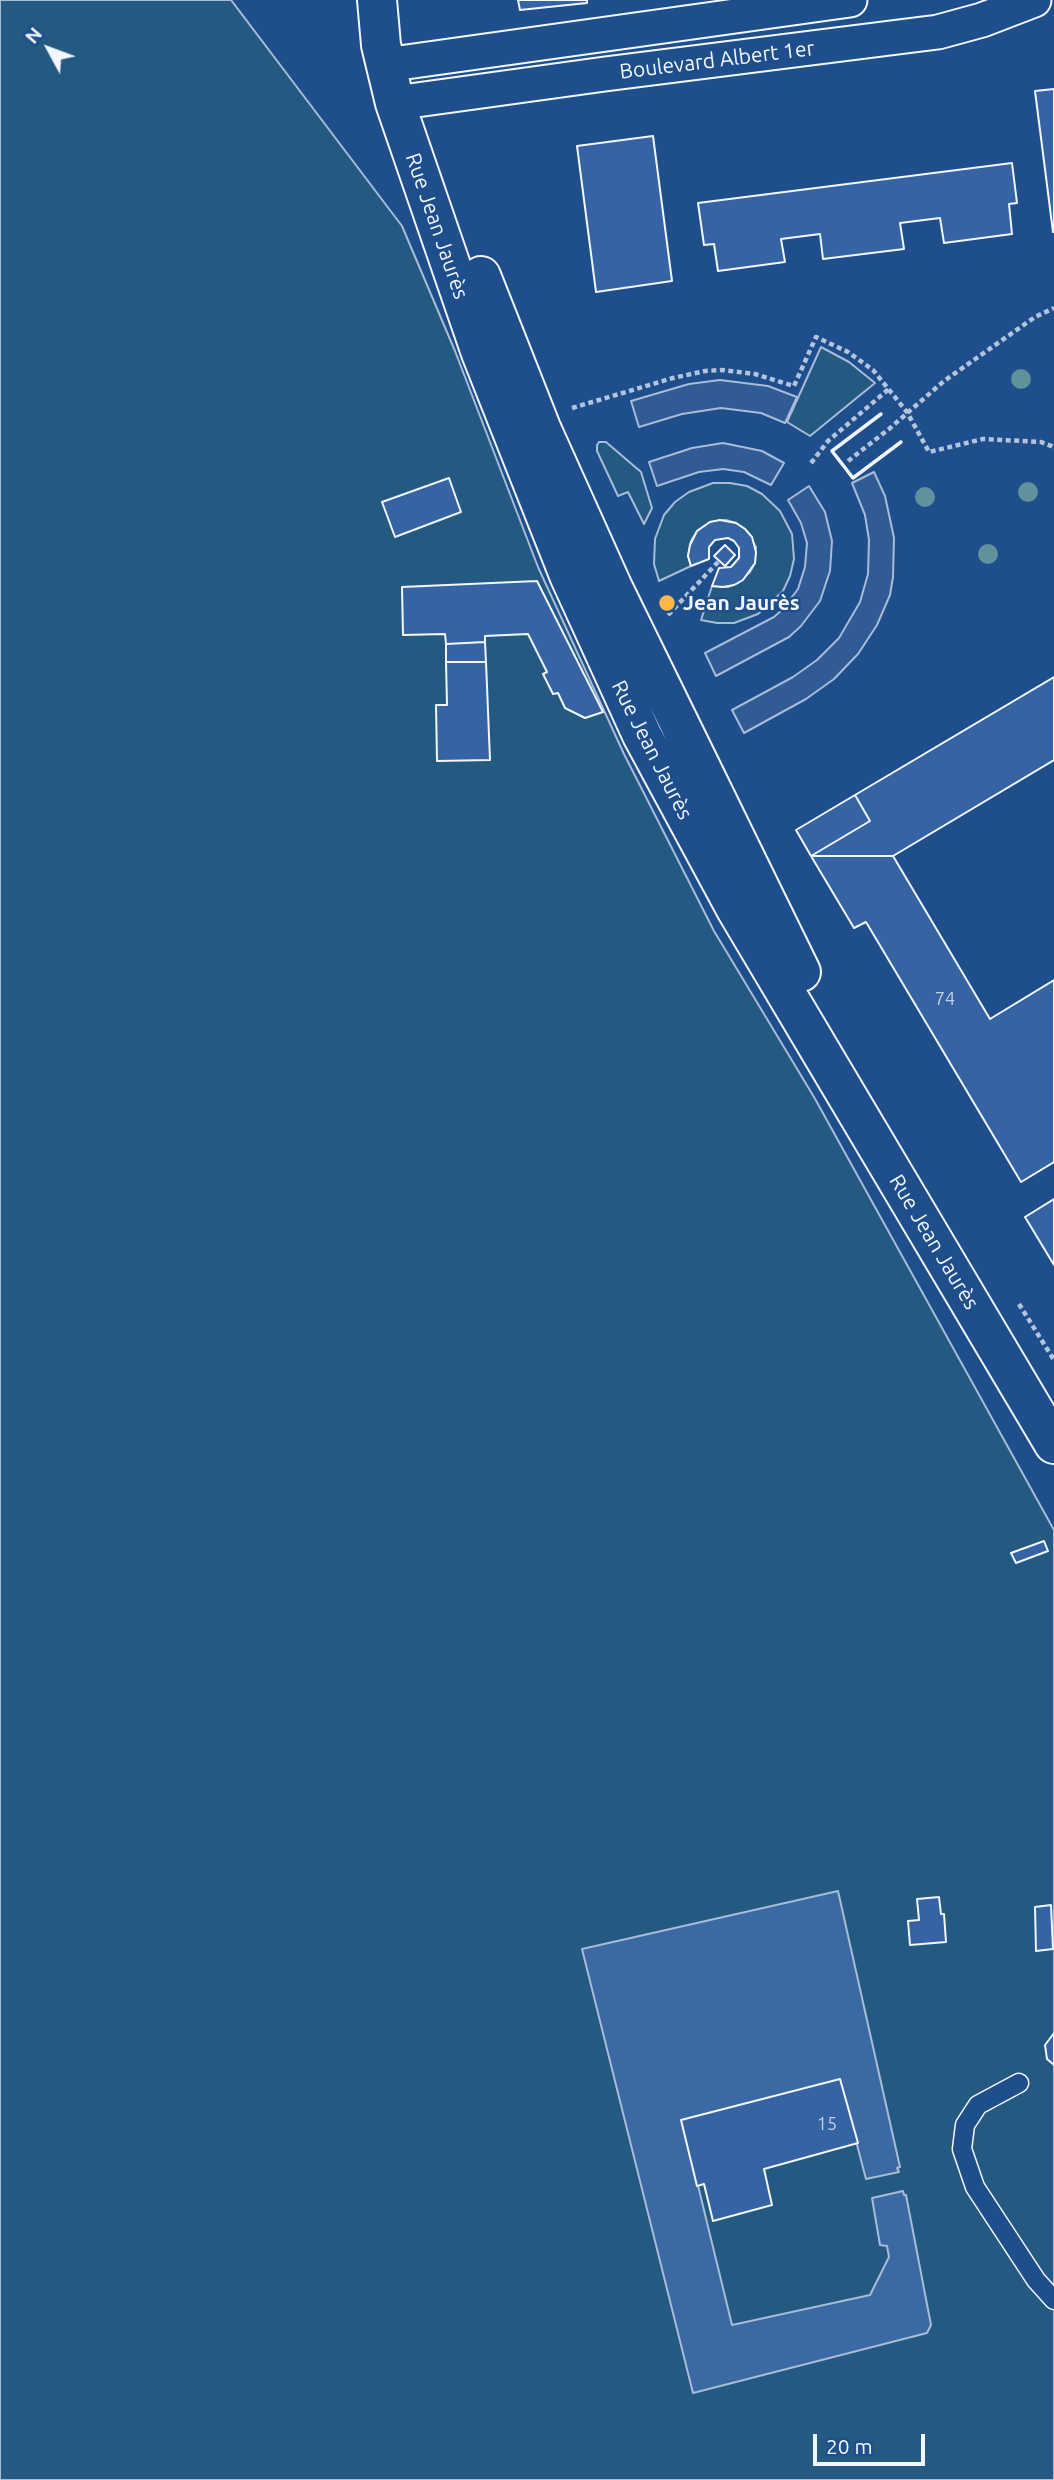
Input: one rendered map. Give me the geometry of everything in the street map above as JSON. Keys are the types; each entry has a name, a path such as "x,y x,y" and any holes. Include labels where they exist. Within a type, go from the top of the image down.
{"main road":[{"name":"Rue Jean Jaurès","path":"377,0 380,37 398,63"},
{"name":"Rue Jean Jaurès","path":"386,0 408,101 496,396 569,575 642,735 742,919 1054,1444"},
{"name":"Rue Jean Jaurès","path":"408,101 457,210 516,368 633,630 808,987 1054,1395"}],"street":[{"name":"Boulevard Albert 1er","path":"398,63 850,0"},
{"name":"Boulevard Albert 1er","path":"408,101 938,32 982,20 1034,0"}],"lane":[{"path":"1019,2083 978,2105 965,2125 962,2149 975,2187 1036,2280 1054,2300"}],"path":[{"path":"849,461 944,381 1035,317 1054,308"},
{"path":"573,419 567,409 705,371 755,374 794,386 816,337 873,370 907,412 929,452 983,439 1041,442 1054,447"},
{"path":"811,463 828,441 890,388"},
{"path":"633,630 668,615 719,561"},
{"path":"663,603 668,615"},
{"path":"1017,1301 1054,1360"}],"shaded area":[{"path":"0,0 231,0 402,226 455,351 538,567 624,754 714,931 814,1097 1054,1530 1054,2480 0,2480"},
{"path":"821,347 849,362 875,383 810,436 787,422"},
{"path":"720,380 768,386 797,397 785,423 761,413 721,408 682,414 639,427 631,401 689,384"},
{"path":"599,442 606,442 641,472 652,508 644,524 628,492 618,496 597,451"},
{"path":"723,443 762,451 784,463 771,485 744,472 723,469 699,472 657,486 649,462 692,448"},
{"path":"874,472 885,496 894,538 890,595 877,625 858,654 834,679 806,699 744,733 732,710 793,677 817,660 839,638 860,602 868,574 869,540 865,515 852,483"},
{"path":"713,483 747,486 762,494 780,511 792,534 794,559 783,591 758,614 734,623 701,620 712,586 728,587 738,583 755,563 756,547 745,529 726,520 710,522 697,531 691,541 688,556 691,566 659,581 654,564 655,539 664,515 675,502 689,492"},
{"path":"809,486 825,512 832,541 830,571 820,601 789,637 716,676 705,653 774,617 798,589 805,567 807,543 801,523 788,500"},
{"path":"838,1891 899,2172 866,2179 840,2080 682,2120 732,2325 870,2295 889,2257 887,2246 880,2245 872,2198 903,2191 906,2195 931,2325 927,2333 693,2393 582,1949"}],"building":[{"path":"518,0 587,0 587,3 520,10"},
{"path":"1054,89 1054,232 1053,232 1035,91"},
{"path":"653,136 672,281 596,292 577,146"},
{"path":"1012,163 1017,203 1009,204 1012,234 944,243 940,218 900,223 904,249 823,259 820,234 781,239 785,262 718,271 714,244 704,245 698,203"},
{"path":"449,478 461,512 395,537 382,502"},
{"path":"720,520 736,523 745,529 752,537 756,552 755,563 743,580 723,587 712,586 719,568 731,567 739,558 739,548 734,541 728,538 715,540 709,547 709,559 691,566 688,556 697,531 710,522"},
{"path":"725,545 735,555 725,566 714,556"},
{"path":"537,581 603,712 585,718 565,708 558,693 553,694 543,674 547,672 528,634 485,636 485,642 446,644 445,634 403,635 402,587"},
{"path":"485,642 486,662 446,662 446,644"},
{"path":"446,662 486,662 490,760 437,761 436,705 447,705"},
{"path":"1054,677 1054,760 893,856 811,856 870,821 855,795"},
{"path":"855,795 870,821 811,856 796,830"},
{"path":"811,856 893,856 990,1019 1054,980 1054,1162 1021,1182 866,922 854,928"},
{"path":"1054,1199 1054,1265 1025,1217"},
{"path":"1044,1541 1048,1551 1016,1563 1011,1553"},
{"path":"939,1897 941,1914 944,1914 946,1942 910,1945 908,1921 919,1920 917,1899"},
{"path":"1051,1905 1053,1949 1036,1951 1035,1907"},
{"path":"1054,2033 1054,2065 1047,2059 1045,2045"},
{"path":"840,2079 858,2143 764,2169 772,2205 713,2221 704,2184 697,2186 681,2120"}],"wall":[{"path":"881,414 832,451 853,478 901,442"}],"place":[{"name":"Jean Jaurès","path":"667,603"}]}
